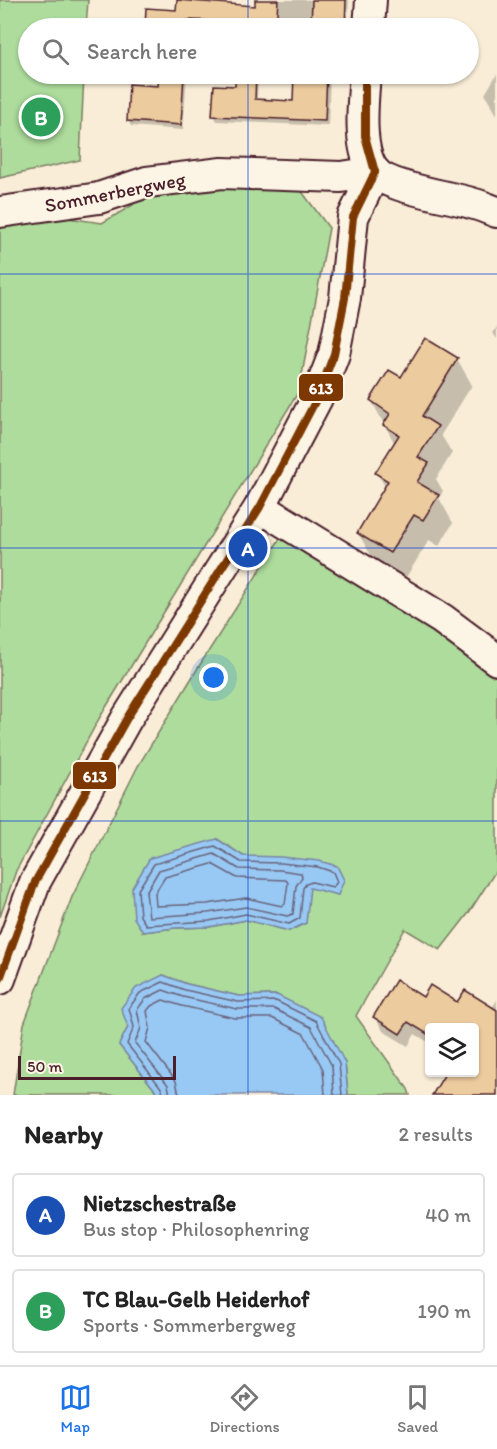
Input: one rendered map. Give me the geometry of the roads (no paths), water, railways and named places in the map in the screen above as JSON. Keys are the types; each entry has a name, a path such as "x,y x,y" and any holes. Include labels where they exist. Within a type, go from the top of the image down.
{"street":[{"path":"370,18 371,0"},
{"path":"365,84 364,141 367,157 375,172 391,183 472,203 497,212"},
{"path":"0,979 35,882 128,718 260,507 317,398 334,354 345,298 353,217 375,172"},
{"name":"Sommerbergweg","path":"0,212 99,198 147,182 222,173 340,177 375,172"},
{"path":"260,507 442,619 497,660"}],"water":[{"path":"217,839 243,856 319,861 337,866 344,880 338,895 310,888 306,923 289,931 246,920 209,927 143,932 134,918 132,888 150,858"},
{"path":"163,975 187,984 239,996 277,995 321,1017 345,1063 348,1095 159,1095 119,1045 128,1027 121,1008 136,988"}],"place":[{"name":"TC Blau-Gelb Heiderhof","path":"41,117"},
{"name":"Nietzschestraße","path":"248,548"}]}
